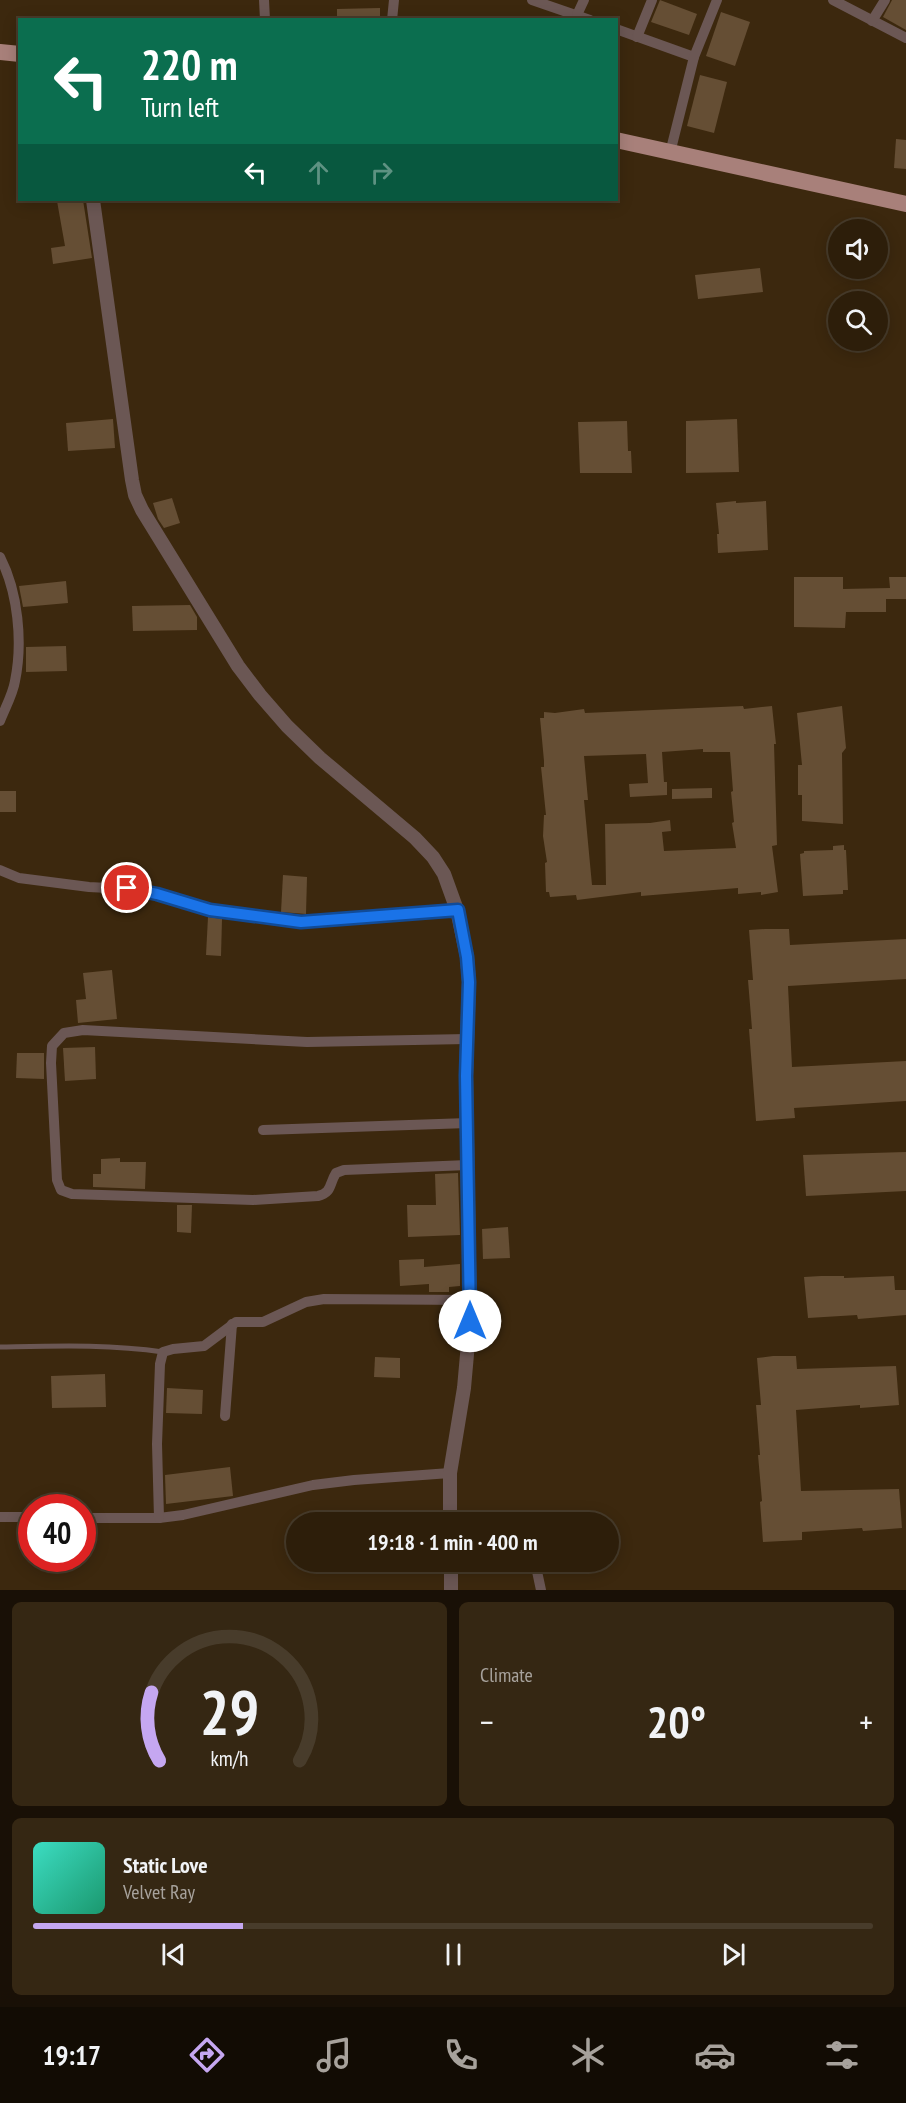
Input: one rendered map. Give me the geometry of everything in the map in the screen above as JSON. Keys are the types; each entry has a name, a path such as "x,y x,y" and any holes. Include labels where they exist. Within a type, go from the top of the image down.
{"main road":[{"path":"0,52 18,54"},
{"path":"618,140 906,204"}],"street":[{"path":"264,0 264,18"},
{"path":"392,18 394,0"},
{"path":"532,0 585,18"},
{"path":"577,15 584,0"},
{"path":"637,37 652,0"},
{"path":"670,153 694,57 717,0"},
{"path":"833,0 906,38"},
{"path":"872,21 885,0"},
{"path":"618,31 694,57"},
{"path":"93,201 132,480 142,510 238,666 260,695 287,726 320,758 415,838 427,851 444,874 458,910 469,982 466,1039 470,1299 464,1388 450,1473 450,1512"},
{"path":"0,557 5,566 14,598 19,639 15,682 0,721"},
{"path":"0,870 19,878 89,887 127,888 157,894 210,910 301,922 458,910"},
{"path":"466,1039 307,1042 83,1030 64,1033 52,1046 51,1063 57,1180 61,1190 72,1194 253,1200 318,1196 326,1194 331,1189 336,1173 344,1170 468,1166"},
{"path":"263,1130 468,1123"},
{"path":"159,1518 157,1435 160,1364 163,1352 204,1346 236,1322 262,1322 306,1302 324,1299 470,1299"},
{"path":"225,1416 232,1324"},
{"path":"96,1518 159,1518 183,1515 313,1485 450,1473"},
{"path":"0,1517 18,1517"},
{"path":"451,1572 451,1590"},
{"path":"537,1572 541,1590"}],"lane":[{"path":"0,1347 130,1347 163,1352"}],"building":[{"path":"660,0 697,14 689,35 651,22"},
{"path":"892,0 906,0 906,30 883,17"},
{"path":"380,8 380,18 337,18 337,9"},
{"path":"721,12 750,22 735,66 706,56"},
{"path":"700,75 727,82 714,133 687,126"},
{"path":"896,139 906,140 906,169 894,168"},
{"path":"57,201 83,201 92,258 53,264 51,248 65,246"},
{"path":"760,268 763,292 698,299 695,275"},
{"path":"113,419 115,448 68,451 66,423"},
{"path":"737,419 739,472 686,473 686,421"},
{"path":"627,421 628,451 631,451 632,473 580,473 578,422"},
{"path":"172,498 180,523 164,528 158,519 153,503"},
{"path":"736,501 736,503 766,501 768,550 718,553 716,503"},
{"path":"794,577 843,577 843,589 890,588 889,577 906,577 906,599 886,599 886,612 846,612 845,628 794,627"},
{"path":"66,581 68,603 23,607 19,586"},
{"path":"190,605 197,617 197,630 133,631 132,606"},
{"path":"66,646 67,671 26,672 26,647"},
{"path":"743,706 744,709 772,706 776,744 774,744 777,845 772,846 778,892 761,895 761,892 738,894 738,888 641,896 641,892 577,900 576,895 550,897 549,892 546,892 545,863 547,862 543,836 544,815 546,815 541,767 544,767 544,761 540,718 544,718 544,712 555,713 584,709 585,713","holes":["703,749 703,752 730,752 734,822 732,823 736,848 664,851 662,832 671,831 670,820 605,824 606,885 592,885 584,800 588,800 584,756 646,754 648,783 629,784 630,797 667,795 662,752"]},
{"path":"842,706 846,748 842,753 843,824 802,821 802,795 798,795 798,765 802,765 797,713"},
{"path":"712,788 712,798 672,799 672,789"},
{"path":"0,791 16,791 16,812 0,812"},
{"path":"844,845 848,890 843,890 843,894 803,896 800,854 804,851 833,850 833,846"},
{"path":"283,875 307,877 306,914 281,912"},
{"path":"208,917 222,919 221,956 206,955"},
{"path":"789,929 790,945 906,939 906,979 788,986 792,1067 906,1061 906,1101 794,1108 795,1118 756,1121 749,1029 752,1029 748,980 753,980 749,930"},
{"path":"112,970 117,1019 78,1023 76,1000 86,999 83,973"},
{"path":"95,1047 96,1079 65,1081 63,1048"},
{"path":"17,1053 44,1053 44,1079 16,1078"},
{"path":"906,1152 906,1191 806,1196 803,1155"},
{"path":"120,1158 120,1162 146,1162 145,1189 93,1187 93,1174 101,1174 101,1159"},
{"path":"458,1173 460,1235 408,1237 407,1205 436,1205 435,1174"},
{"path":"177,1205 192,1205 191,1233 177,1232"},
{"path":"508,1227 510,1258 483,1259 482,1229"},
{"path":"424,1259 424,1267 460,1264 460,1286 449,1287 449,1292 429,1292 429,1284 400,1286 399,1260"},
{"path":"844,1276 844,1278 894,1276 895,1290 906,1290 906,1315 858,1319 857,1315 808,1318 804,1277"},
{"path":"796,1356 797,1369 896,1366 899,1405 860,1408 860,1405 796,1410 801,1491 899,1489 902,1528 802,1532 802,1540 763,1542 756,1405 761,1405 757,1358"},
{"path":"375,1357 400,1358 400,1378 374,1377"},
{"path":"105,1374 106,1407 52,1408 51,1376"},
{"path":"167,1388 203,1390 202,1414 166,1413"},
{"path":"230,1467 233,1496 166,1504 165,1475"}],"route":[{"path":"127,888 157,894 210,910 301,922 458,910 469,982 466,1076 470,1321"}]}
